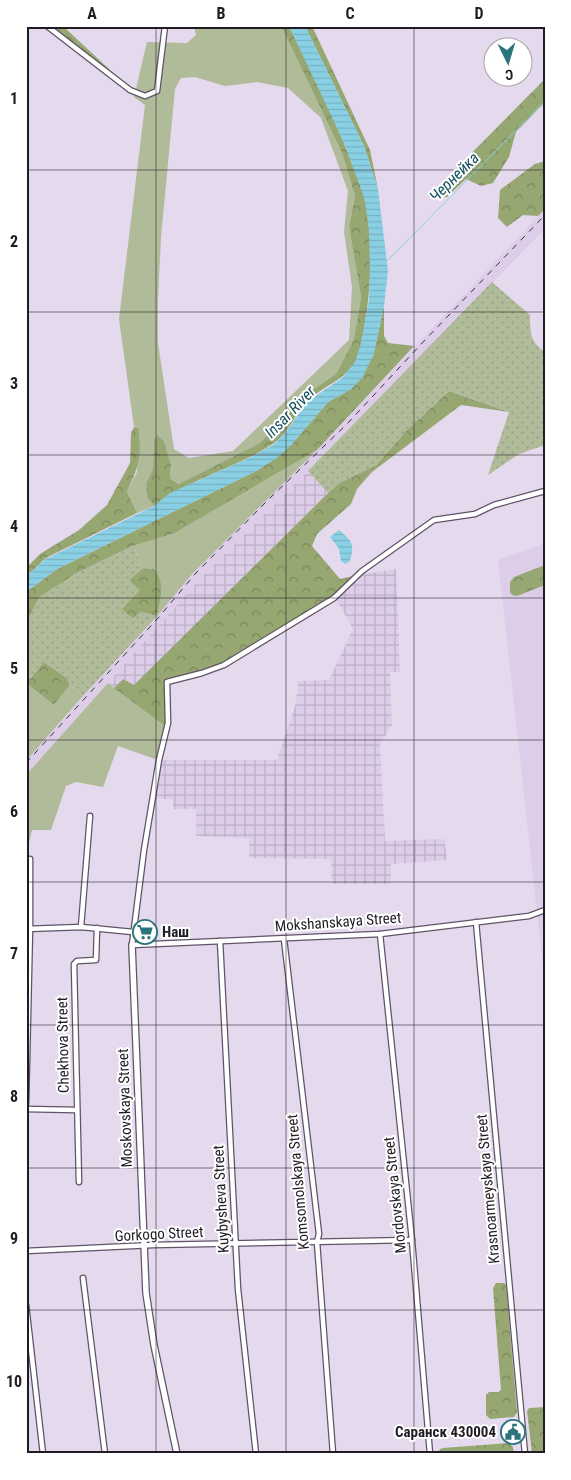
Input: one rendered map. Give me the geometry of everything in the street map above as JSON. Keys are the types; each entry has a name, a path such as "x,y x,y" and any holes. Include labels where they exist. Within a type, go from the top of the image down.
{"street":[{"path":"47,26 130,90 145,96 157,92 166,26"},
{"name":"Moskovskaya Street","path":"177,1454 151,1327 143,1246 132,946 132,932 144,848 159,760 168,724 166,682 210,670 258,644 334,598 362,571 434,520 475,514 494,505 545,490"},
{"path":"81,927 90,816"},
{"path":"26,1103 30,859"},
{"name":"Mokshanskaya Street","path":"132,946 380,934 530,916 545,910"},
{"name":"Krasnoarmeyskaya Street","path":"476,922 525,1454"},
{"path":"28,928 81,927 132,932"},
{"name":"Chekhova Street","path":"78,1182 74,964 77,961 96,960 97,928"},
{"name":"Mordovskaya Street","path":"380,934 412,1240 430,1454"},
{"name":"Komsomolskaya Street","path":"284,939 319,1234 317,1242 333,1454"},
{"name":"Kuybysheva Street","path":"220,941 238,1289 256,1454"},
{"path":"26,1109 77,1110"},
{"name":"Gorkogo Street","path":"26,1251 236,1243 412,1240"},
{"path":"83,1278 105,1454"},
{"path":"26,1305 43,1454"}],"shaded area":[{"path":"545,209 545,229 200,579 26,775 26,761 193,573 317,450"},
{"path":"308,471 328,493 134,686 123,679 114,688 108,683 200,579"},
{"path":"545,543 545,985 498,560"},
{"path":"396,569 400,672 390,672 392,725 380,744 385,841 444,839 447,860 391,864 391,884 332,884 331,859 249,858 249,838 196,836 196,809 173,809 173,800 154,798 160,760 277,760 296,703 298,681 329,680 353,629 336,599 362,574"}],"green space":[{"path":"194,26 281,26 342,153 355,196 349,227 361,297 354,339 336,374 305,395 260,443 180,484 170,478 171,464 164,441 157,436 154,440 153,469 146,483 147,497 154,506 137,513 127,492 137,472 138,428 134,427 119,319 145,105 134,97 147,42 187,43 196,35","holes":["195,77 225,86 257,82 288,88 321,118 348,191 344,232 352,287 349,340 233,451 189,458 174,449 158,343 161,237 175,89 181,78"]},
{"path":"281,26 289,26 314,77 345,146 365,200 369,228 370,272 368,302 361,347 357,359 349,370 307,402 277,441 242,461 182,488 154,506 147,497 146,483 153,469 154,440 157,435 164,441 171,464 170,478 179,484 260,443 305,395 336,374 354,339 361,297 349,227 355,196 342,153"},
{"path":"305,26 312,26 370,150 378,189 364,146"},
{"path":"59,27 65,28 109,71 59,33 57,29"},
{"path":"545,79 545,102 516,132 509,157 493,183 481,186 466,179 447,197 439,197 440,185"},
{"path":"545,161 545,209 538,216 523,215 507,227 498,218 500,190 535,164"},
{"path":"492,282 530,315 532,336 536,344 545,352 545,445 519,454 488,475 509,412 449,391 406,431 376,465 339,483 328,493 308,471"},
{"path":"384,306 384,336 388,343 414,346 317,450 175,533 133,546 75,574 26,622 26,592 57,569 256,471 291,445 328,402 351,389 373,356"},
{"path":"449,391 509,412 461,405 372,472 357,489 351,504 317,534 312,546 340,579 362,574 336,599 223,667 168,685 166,727 114,688 123,679 134,685 328,493 339,483 376,465 406,431"},
{"path":"134,427 138,428 140,446 137,468 127,492 137,513 46,558 26,577 26,568 40,554 79,530 107,505 130,463 131,433"},
{"path":"317,450 193,573 157,616 162,591 154,569 143,568 133,546 175,533"},
{"path":"133,546 143,568 129,580 140,590 122,609 133,619 141,612 157,616 83,696 70,685 67,678 44,662 26,682 26,622 39,597 75,574"},
{"path":"545,565 545,585 517,596 512,595 510,592 510,582 514,577"},
{"path":"143,568 154,569 158,575 162,591 160,603 157,616 141,612 133,619 121,609 139,591 129,580"},
{"path":"44,662 67,678 70,685 54,705 26,683"},
{"path":"26,683 54,705 70,685 83,696 26,761"},
{"path":"108,683 166,727 158,760 118,746 103,787 76,782 66,786 51,830 32,830 28,847 26,847 26,775"},
{"path":"496,1283 504,1283 506,1285 517,1412 514,1417 490,1419 486,1415 486,1395 489,1392 501,1390 493,1288"},
{"path":"545,1407 545,1453 532,1453 527,1411 529,1408"},
{"path":"509,1443 513,1447 514,1454 438,1454 440,1449 443,1448"}],"water":[{"path":"289,26 305,26 364,146 378,189 388,271 384,306 373,356 362,378 351,389 328,402 291,445 277,458 256,471 57,569 26,592 26,577 46,559 154,506 170,493 245,460 273,445 286,432 307,402 342,378 355,362 361,343 369,300 369,227 364,197 345,145"},
{"path":"339,530 350,540 352,547 350,561 345,564 341,561 339,549 330,537"}],"waterway":[{"name":"Чернейка","path":"387,261 545,101"}],"railway":[{"path":"26,763 158,618 196,573 347,424 545,215"}],"place":[{"name":"Наш","path":"145,932"},
{"name":"Саранск 430004","path":"513,1432"}],"water label":[{"name":"Insar River","path":"290,412"}]}
